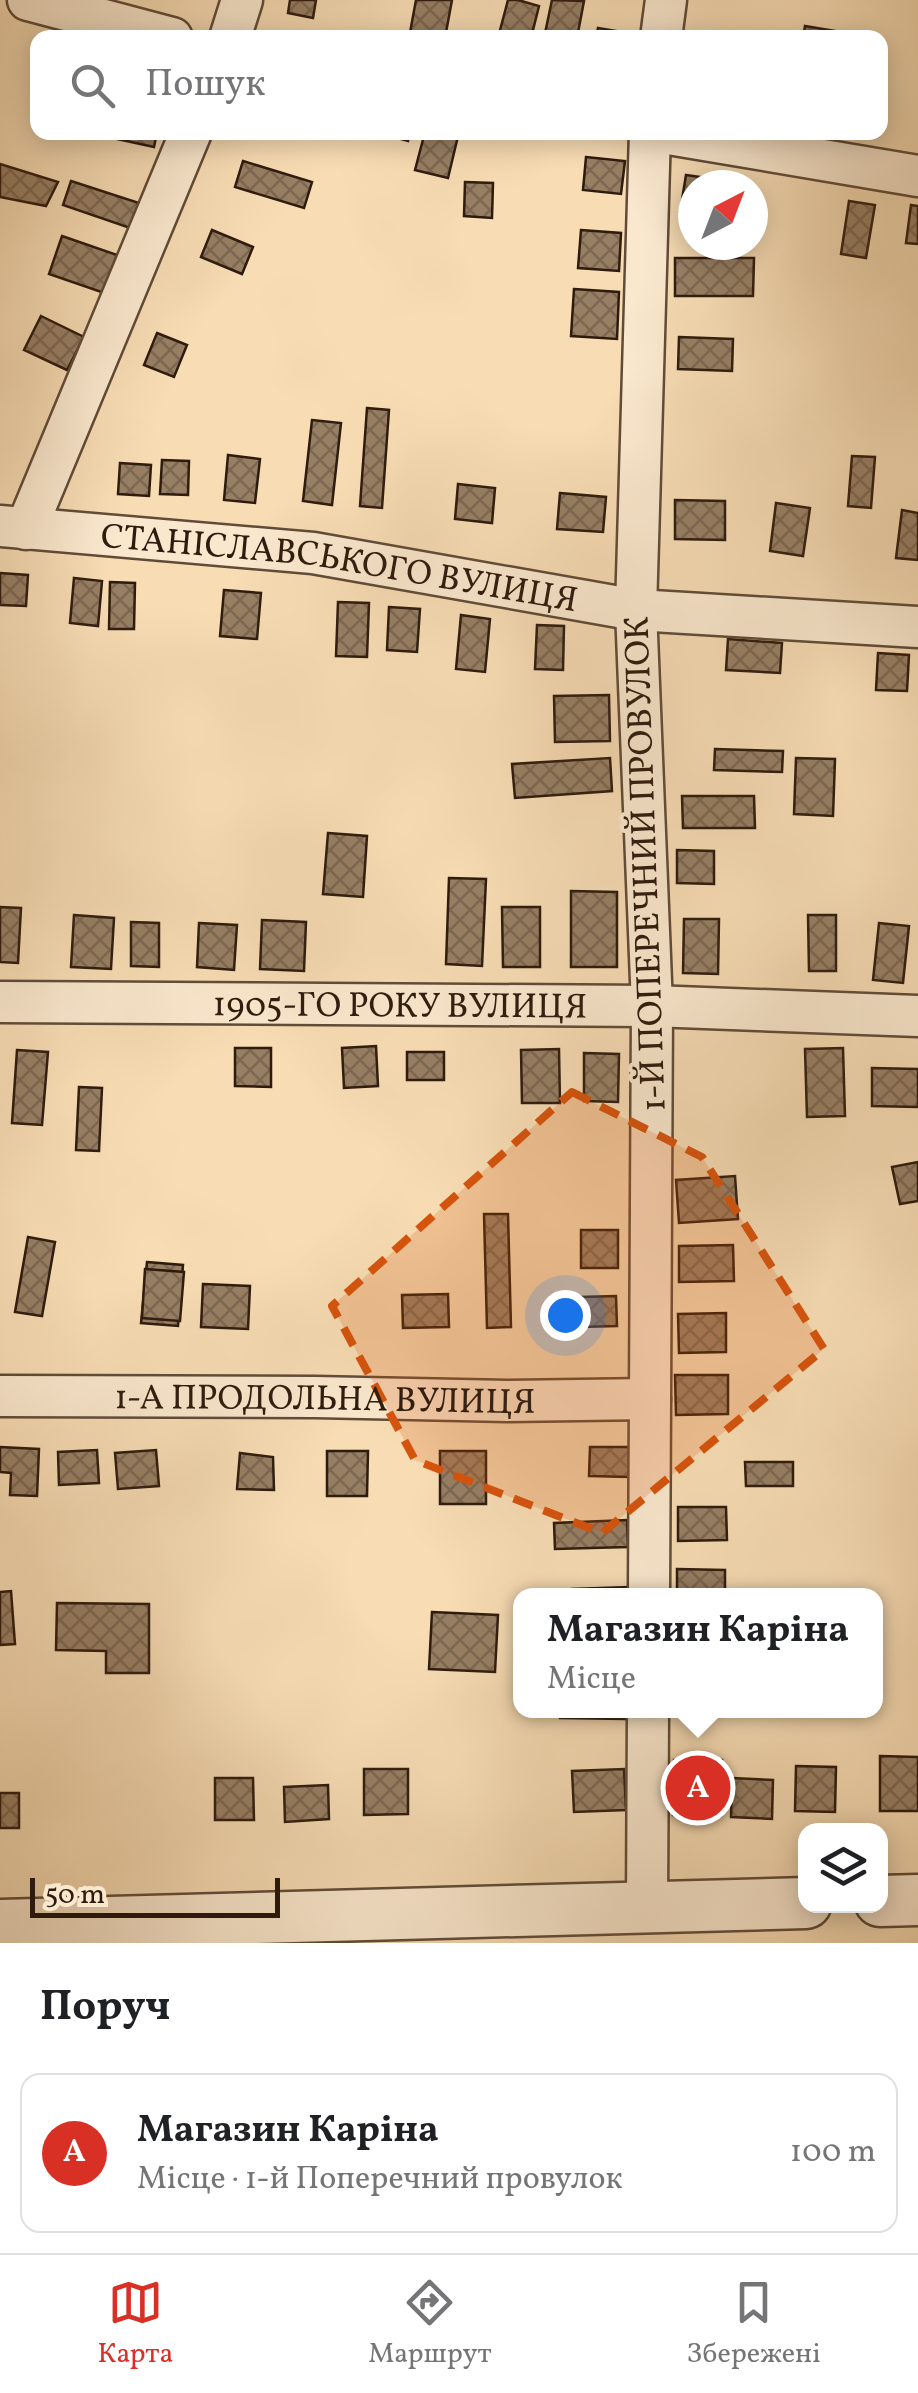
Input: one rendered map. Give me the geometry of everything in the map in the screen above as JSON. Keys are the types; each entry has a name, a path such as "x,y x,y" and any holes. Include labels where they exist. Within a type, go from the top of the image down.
{"street":[{"path":"28,0 142,30"},
{"path":"233,30 242,0"},
{"path":"662,30 666,0"},
{"path":"13,528 187,140"},
{"name":"1-Й ПОПЕРЕЧНИЙ ПРОВУЛОК","path":"649,1588 652,1006 636,610 653,140"},
{"path":"701,140 918,176"},
{"name":"СТАНІСЛАВСЬКОГО ВУЛИЦЯ","path":"13,528 312,552 636,610 918,627"},
{"name":"1905-ГО РОКУ ВУЛИЦЯ","path":"0,1002 652,1006 918,1016"},
{"name":"1-А ПРОДОЛЬНА ВУЛИЦЯ","path":"0,1396 650,1399"},
{"path":"647,1908 648,1718"},
{"path":"888,1901 918,1900"},
{"path":"0,1925 110,1933 798,1903"}],"highlighted area":[{"path":"572,1092 702,1157 824,1349 602,1533 415,1460 332,1306"}],"building":[{"path":"290,0 316,0 313,18 288,13"},
{"path":"416,0 452,0 446,30 410,30"},
{"path":"508,0 539,6 533,30 500,30"},
{"path":"552,0 584,1 579,30 546,30"},
{"path":"122,140 155,140 154,147"},
{"path":"423,140 457,140 448,178 415,170"},
{"path":"586,157 625,161 621,194 583,190"},
{"path":"243,161 312,182 304,208 235,187"},
{"path":"0,164 58,182 46,206 0,197"},
{"path":"71,181 139,203 130,228 63,205"},
{"path":"465,182 493,183 492,218 464,216"},
{"path":"849,201 875,205 866,258 841,254"},
{"path":"911,205 918,206 918,244 906,243"},
{"path":"212,230 253,247 242,274 201,257"},
{"path":"581,230 621,233 619,271 578,268"},
{"path":"62,236 117,255 104,293 49,274"},
{"path":"675,258 754,260 753,296 675,296"},
{"path":"574,289 619,292 617,339 571,336"},
{"path":"41,316 84,337 67,370 24,350"},
{"path":"157,333 187,345 174,377 144,365"},
{"path":"679,337 733,339 732,371 678,369"},
{"path":"367,408 389,410 382,508 360,506"},
{"path":"312,420 341,423 332,505 303,501"},
{"path":"228,455 260,459 255,503 224,500"},
{"path":"852,456 875,457 871,508 848,506"},
{"path":"162,460 189,461 188,495 160,494"},
{"path":"120,463 151,465 149,496 118,494"},
{"path":"458,484 495,488 492,523 455,519"},
{"path":"560,493 606,497 603,532 557,529"},
{"path":"675,500 725,501 725,540 675,539"},
{"path":"776,503 810,508 803,556 770,551"},
{"path":"902,510 918,513 918,560 896,558"},
{"path":"0,573 28,575 26,606 0,605"},
{"path":"74,578 102,581 98,626 70,623"},
{"path":"110,582 135,583 134,629 109,629"},
{"path":"224,590 261,593 257,639 220,636"},
{"path":"338,602 369,603 367,657 336,656"},
{"path":"389,607 420,609 417,652 387,650"},
{"path":"461,615 490,619 485,672 456,669"},
{"path":"537,625 564,626 563,670 535,669"},
{"path":"728,639 782,643 780,673 726,670"},
{"path":"878,653 909,655 907,691 876,690"},
{"path":"609,695 610,741 555,742 554,696"},
{"path":"715,749 783,751 782,772 714,770"},
{"path":"610,758 612,791 515,798 512,764"},
{"path":"796,758 835,759 833,816 794,814"},
{"path":"682,796 754,796 755,828 683,828"},
{"path":"328,833 367,836 363,897 323,894"},
{"path":"677,850 714,851 714,884 677,883"},
{"path":"449,878 486,879 482,966 446,964"},
{"path":"571,891 617,892 617,967 571,967"},
{"path":"0,907 21,908 18,963 0,962"},
{"path":"502,907 540,907 540,967 503,967"},
{"path":"74,915 114,918 111,969 71,967"},
{"path":"808,915 836,915 836,971 809,971"},
{"path":"684,919 719,919 718,974 683,973"},
{"path":"262,920 306,922 304,971 260,969"},
{"path":"131,922 159,923 159,967 131,966"},
{"path":"199,923 237,925 234,970 197,967"},
{"path":"879,923 909,926 903,983 873,980"},
{"path":"376,1046 378,1086 344,1088 342,1048"},
{"path":"235,1048 271,1048 271,1087 235,1086"},
{"path":"843,1048 845,1116 807,1117 805,1049"},
{"path":"559,1049 560,1103 522,1103 521,1050"},
{"path":"17,1050 48,1052 42,1125 12,1123"},
{"path":"407,1052 444,1052 444,1080 407,1080"},
{"path":"584,1053 619,1054 618,1102 584,1101"},
{"path":"872,1068 918,1069 918,1107 872,1106"},
{"path":"79,1087 102,1088 99,1151 76,1150"},
{"path":"918,1162 918,1201 900,1204 892,1167"},
{"path":"735,1176 738,1219 679,1223 676,1180"},
{"path":"484,1214 508,1214 511,1327 487,1328"},
{"path":"581,1230 618,1230 618,1268 581,1268"},
{"path":"28,1237 55,1242 42,1316 15,1312"},
{"path":"733,1245 734,1281 679,1282 679,1246"},
{"path":"147,1262 183,1265 178,1326 141,1323"},
{"path":"145,1269 184,1272 180,1321 142,1318"},
{"path":"203,1284 250,1286 248,1329 201,1327"},
{"path":"448,1294 449,1327 403,1328 402,1295"},
{"path":"616,1296 617,1326 580,1327 579,1297"},
{"path":"726,1313 726,1352 679,1353 678,1314"},
{"path":"675,1375 728,1375 728,1414 676,1415"},
{"path":"0,1447 39,1449 37,1496 10,1495 11,1473 0,1472"},
{"path":"590,1447 630,1447 629,1477 589,1476"},
{"path":"97,1450 99,1483 59,1485 58,1452"},
{"path":"156,1450 159,1486 118,1489 115,1453"},
{"path":"327,1451 368,1451 367,1496 327,1496"},
{"path":"440,1451 486,1451 486,1504 440,1504"},
{"path":"240,1453 273,1457 274,1490 237,1489"},
{"path":"745,1462 793,1462 793,1486 746,1486"},
{"path":"678,1507 726,1507 727,1540 678,1541"},
{"path":"627,1520 628,1547 555,1549 554,1523"},
{"path":"677,1569 725,1570 725,1588 677,1588"},
{"path":"11,1591 15,1644 0,1645 0,1592"},
{"path":"57,1603 149,1604 149,1673 106,1673 106,1651 56,1650"},
{"path":"432,1612 498,1615 495,1672 429,1669"},
{"path":"880,1756 918,1757 918,1811 880,1811"},
{"path":"674,1760 722,1760 721,1816 673,1815"},
{"path":"796,1766 836,1767 835,1812 795,1811"},
{"path":"364,1769 408,1769 408,1814 364,1815"},
{"path":"624,1769 626,1810 574,1812 572,1771"},
{"path":"215,1778 253,1778 254,1820 215,1820"},
{"path":"732,1778 773,1780 772,1819 731,1817"},
{"path":"328,1785 329,1819 285,1822 284,1787"},
{"path":"0,1793 19,1793 19,1828 0,1828"}],"place":[{"name":"Магазин Каріна","path":"698,1788"}]}
